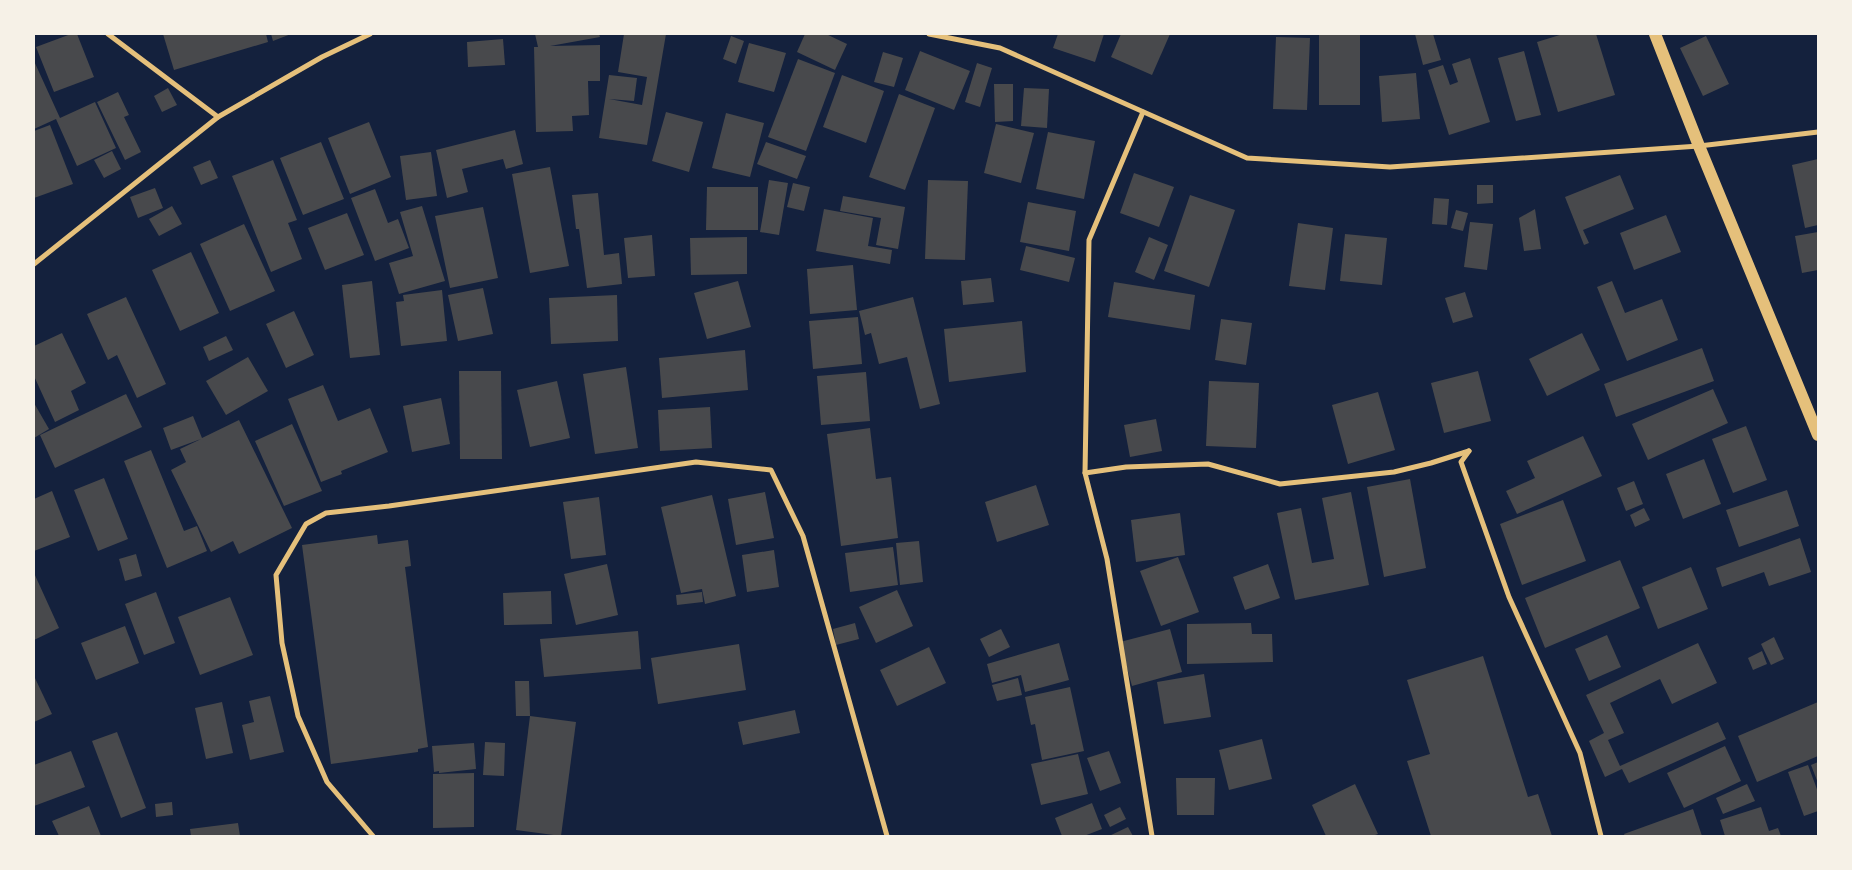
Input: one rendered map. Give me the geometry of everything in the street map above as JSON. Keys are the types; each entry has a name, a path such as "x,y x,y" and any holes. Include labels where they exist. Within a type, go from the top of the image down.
{"main road":[{"path":"1655,34 1818,436"}],"street":[{"path":"108,34 218,117"},
{"path":"34,264 218,117 322,56 370,34"},
{"path":"928,34 1000,48 1247,158 1390,167 1699,146 1818,132"},
{"path":"1143,112 1089,240 1085,473 1107,559 1152,836"},
{"path":"1085,473 1126,468 1208,464 1280,484 1394,472 1469,451 1461,462 1509,597 1580,753 1601,836"},
{"path":"373,836 327,782 298,716 282,643 276,575 306,524 326,513 390,506 696,462 771,470 803,536 887,836"}],"building":[{"path":"71,34 77,34 94,77 54,92 36,47"},
{"path":"163,34 266,34 268,42 174,70"},
{"path":"271,34 291,34 273,41"},
{"path":"535,34 599,34 600,37 550,46 600,45 600,81 588,81 589,115 572,116 573,131 536,132 534,47 538,47"},
{"path":"624,34 666,34 647,145 599,138 609,75 637,78 634,101 609,99 642,105 647,77 618,72"},
{"path":"805,34 826,34 847,44 835,70 797,52"},
{"path":"1058,34 1104,34 1095,62 1053,48"},
{"path":"1121,34 1170,34 1152,75 1111,57"},
{"path":"1319,34 1360,34 1360,105 1319,105"},
{"path":"1415,34 1433,34 1441,60 1423,65"},
{"path":"1563,34 1596,34 1615,95 1558,112 1537,42"},
{"path":"731,36 744,41 736,64 723,59"},
{"path":"1706,36 1729,84 1703,96 1680,48"},
{"path":"1276,37 1310,38 1307,110 1273,109"},
{"path":"503,39 505,65 468,67 467,42"},
{"path":"749,43 786,53 774,92 738,82"},
{"path":"920,51 970,71 954,110 905,90"},
{"path":"1524,51 1541,115 1516,121 1498,58"},
{"path":"883,52 903,58 894,87 874,82"},
{"path":"1470,58 1490,122 1449,135 1428,70 1443,65 1450,85 1458,82 1452,64"},
{"path":"798,59 835,73 806,151 768,137"},
{"path":"34,61 60,118 95,102 116,148 77,166 56,119 34,129"},
{"path":"977,63 992,68 980,107 965,102"},
{"path":"1416,73 1420,119 1382,122 1379,76"},
{"path":"842,75 884,91 866,143 823,127"},
{"path":"994,84 1013,84 1013,121 995,122"},
{"path":"168,88 177,105 162,112 154,96"},
{"path":"1024,88 1049,89 1047,128 1021,126"},
{"path":"118,92 129,115 124,117 141,152 125,160 97,102"},
{"path":"899,94 935,108 905,190 869,177"},
{"path":"666,112 703,122 689,172 652,161"},
{"path":"726,113 764,123 750,177 712,168"},
{"path":"369,122 391,177 350,194 328,138"},
{"path":"996,124 1034,133 1021,183 984,173"},
{"path":"50,125 73,184 34,198 34,131"},
{"path":"515,130 523,164 506,169 503,159 462,169 468,192 447,198 436,150"},
{"path":"1048,132 1095,141 1084,199 1036,189"},
{"path":"321,142 344,199 303,215 280,158"},
{"path":"766,142 806,156 797,179 757,164"},
{"path":"112,151 121,169 104,178 94,160"},
{"path":"431,152 437,196 406,200 400,156"},
{"path":"1818,159 1818,225 1805,228 1792,165"},
{"path":"210,160 218,178 201,185 193,167"},
{"path":"273,160 297,220 288,223 302,259 271,272 232,176"},
{"path":"550,167 569,266 530,273 512,174"},
{"path":"1134,173 1174,187 1159,227 1120,213"},
{"path":"1620,175 1634,209 1583,230 1589,243 1584,245 1565,197"},
{"path":"769,180 788,183 779,235 760,232"},
{"path":"928,180 968,181 965,260 925,259"},
{"path":"793,183 810,187 804,211 787,207"},
{"path":"1477,185 1493,185 1493,203 1477,204"},
{"path":"707,187 758,187 758,230 706,230"},
{"path":"155,188 163,208 138,218 130,197"},
{"path":"375,189 388,223 398,219 409,248 375,261 351,198"},
{"path":"598,193 604,255 619,253 622,284 587,288 572,195"},
{"path":"1190,195 1235,210 1209,287 1164,271"},
{"path":"843,196 905,207 898,249 876,245 881,218 840,211"},
{"path":"1434,198 1449,199 1447,225 1432,224"},
{"path":"1028,202 1076,211 1069,251 1020,242"},
{"path":"172,206 182,224 159,236 149,219"},
{"path":"422,206 445,281 399,294 389,263 413,256 400,212"},
{"path":"483,207 498,278 450,288 435,216"},
{"path":"824,209 873,218 868,246 892,250 890,264 816,251"},
{"path":"1535,209 1541,249 1524,251 1519,218"},
{"path":"1456,210 1468,213 1463,231 1451,228"},
{"path":"347,213 364,255 325,270 308,228"},
{"path":"1666,215 1681,252 1634,270 1620,233"},
{"path":"1470,222 1493,224 1487,270 1464,267"},
{"path":"1298,223 1333,228 1325,290 1289,286"},
{"path":"244,224 275,291 230,311 200,244"},
{"path":"1818,232 1818,270 1802,273 1795,236"},
{"path":"1345,234 1387,238 1382,285 1340,281"},
{"path":"652,235 655,276 628,278 624,238"},
{"path":"747,237 747,274 691,275 690,238"},
{"path":"1149,237 1168,245 1154,280 1135,272"},
{"path":"1026,246 1075,258 1069,282 1020,270"},
{"path":"191,252 219,313 180,331 152,270"},
{"path":"853,265 857,310 810,314 807,269"},
{"path":"991,278 994,302 963,305 961,281"},
{"path":"372,281 380,355 350,358 342,285"},
{"path":"738,281 751,327 707,339 694,293"},
{"path":"1612,281 1625,313 1662,299 1678,340 1627,361 1597,287"},
{"path":"1114,282 1195,295 1190,330 1108,317"},
{"path":"483,288 493,334 458,341 448,295"},
{"path":"442,290 447,341 401,346 396,302 404,301 403,295"},
{"path":"1465,292 1473,317 1453,323 1445,298"},
{"path":"617,295 618,341 551,344 549,298"},
{"path":"126,297 166,384 137,398 117,355 108,360 87,314"},
{"path":"913,297 940,404 920,409 907,357 879,364 871,333 865,335 859,311"},
{"path":"294,311 314,355 286,368 266,324"},
{"path":"858,317 862,364 813,369 809,321"},
{"path":"1221,319 1252,323 1246,365 1215,360"},
{"path":"1022,321 1026,372 949,382 944,329"},
{"path":"62,333 86,383 71,391 79,410 55,422 34,376 34,346"},
{"path":"1582,333 1600,370 1547,396 1529,359"},
{"path":"226,336 233,350 209,361 203,347"},
{"path":"1702,348 1714,381 1616,417 1604,384"},
{"path":"745,350 748,390 662,398 659,358"},
{"path":"248,357 268,391 226,415 206,381"},
{"path":"626,367 638,448 595,454 583,374"},
{"path":"459,371 501,371 502,459 460,459"},
{"path":"1478,371 1491,421 1444,433 1431,383"},
{"path":"866,372 870,421 821,425 817,376"},
{"path":"557,381 570,438 530,447 517,390"},
{"path":"1209,381 1259,383 1256,448 1206,446"},
{"path":"323,385 338,421 370,408 388,452 341,471 342,474 321,482 288,399"},
{"path":"1713,389 1728,423 1648,460 1632,424"},
{"path":"1378,392 1395,450 1348,464 1332,405"},
{"path":"126,394 142,427 55,468 40,435"},
{"path":"441,398 450,444 412,452 403,406"},
{"path":"34,403 49,429 34,438"},
{"path":"710,407 712,448 660,451 658,410"},
{"path":"193,416 202,438 239,420 292,528 239,554 233,541 211,552 171,470 186,462 180,449 201,439 171,450 163,428"},
{"path":"1156,419 1162,451 1130,457 1124,425"},
{"path":"292,424 322,491 284,506 255,441"},
{"path":"1746,426 1767,480 1733,493 1712,439"},
{"path":"870,428 876,479 891,477 898,538 841,546 827,434"},
{"path":"1583,436 1602,476 1517,514 1506,491 1535,478 1527,461"},
{"path":"151,450 184,531 197,526 207,551 167,568 124,461"},
{"path":"1704,459 1721,504 1683,519 1666,474"},
{"path":"104,478 128,539 98,551 74,490"},
{"path":"1410,479 1426,568 1384,577 1367,487"},
{"path":"1634,481 1643,504 1626,511 1617,488"},
{"path":"1036,485 1049,525 997,542 985,502"},
{"path":"1787,490 1799,526 1739,547 1726,510"},
{"path":"52,491 70,537 34,551 34,499"},
{"path":"765,492 774,538 736,545 728,499"},
{"path":"1351,492 1369,585 1295,600 1277,513 1301,508 1312,563 1334,559 1322,498"},
{"path":"712,495 736,596 705,604 702,589 681,593 661,507"},
{"path":"599,497 606,555 571,559 563,502"},
{"path":"1563,500 1586,561 1522,585 1500,524"},
{"path":"1644,508 1650,520 1635,527 1630,515"},
{"path":"1180,513 1185,555 1136,562 1131,520"},
{"path":"377,535 378,544 408,540 411,566 405,567 428,747 418,749 418,752 331,764 302,545"},
{"path":"1800,538 1811,572 1769,586 1764,572 1722,587 1716,568"},
{"path":"919,541 923,582 900,585 896,543"},
{"path":"893,547 898,585 850,592 845,553"},
{"path":"774,550 779,587 747,592 742,555"},
{"path":"136,554 142,576 125,581 119,559"},
{"path":"1178,557 1199,612 1161,626 1140,571"},
{"path":"1620,560 1640,608 1545,648 1525,598"},
{"path":"607,564 618,615 576,625 564,574"},
{"path":"1268,564 1280,598 1245,610 1233,577"},
{"path":"1691,567 1708,609 1658,629 1642,587"},
{"path":"34,573 59,628 34,640"},
{"path":"897,590 913,626 876,643 859,607"},
{"path":"551,591 552,624 504,625 503,593"},
{"path":"156,592 175,643 144,655 125,604"},
{"path":"702,592 703,602 677,605 676,595"},
{"path":"230,597 253,655 200,675 178,617"},
{"path":"855,623 859,639 836,645 833,629"},
{"path":"1251,623 1252,634 1272,634 1273,662 1187,664 1187,624"},
{"path":"125,626 139,663 96,680 81,643"},
{"path":"1001,629 1010,647 989,657 980,639"},
{"path":"1170,629 1182,672 1132,686 1120,642"},
{"path":"638,631 641,669 544,677 540,639"},
{"path":"1607,635 1621,667 1589,681 1575,649"},
{"path":"1774,637 1784,659 1771,665 1761,644"},
{"path":"1059,643 1069,680 1025,692 1021,675 992,683 987,664"},
{"path":"1698,643 1717,683 1672,704 1660,679 1610,703 1624,733 1608,740 1620,766 1718,722 1726,739 1629,783 1622,769 1605,777 1589,741 1604,733 1586,695"},
{"path":"739,644 746,690 658,704 651,658"},
{"path":"929,647 946,683 897,706 880,670"},
{"path":"1762,651 1767,664 1753,670 1748,658"},
{"path":"1483,656 1528,797 1538,794 1552,836 1431,836 1407,761 1430,754 1407,680"},
{"path":"1204,674 1211,717 1164,724 1157,682"},
{"path":"34,676 52,714 34,722"},
{"path":"1018,678 1022,695 997,701 992,685"},
{"path":"515,681 529,681 530,716 516,716"},
{"path":"1070,687 1084,751 1042,760 1035,724 1031,725 1025,697"},
{"path":"270,696 284,752 250,760 242,725 254,722 249,701"},
{"path":"222,702 233,753 206,759 195,708"},
{"path":"1818,702 1818,756 1757,782 1738,736"},
{"path":"795,710 800,733 743,745 738,722"},
{"path":"530,716 576,722 561,836 516,830"},
{"path":"117,732 146,808 121,818 92,741"},
{"path":"1262,739 1272,779 1229,790 1219,750"},
{"path":"485,742 505,743 504,776 483,775"},
{"path":"474,743 476,769 434,772 432,746"},
{"path":"1725,746 1741,781 1684,808 1667,773"},
{"path":"71,751 85,787 34,806 34,765"},
{"path":"1109,751 1121,783 1100,791 1087,758"},
{"path":"1078,754 1088,794 1041,805 1031,764"},
{"path":"1818,762 1818,783 1811,765"},
{"path":"1808,765 1818,792 1818,811 1804,816 1788,772"},
{"path":"474,773 474,827 433,828 433,774"},
{"path":"1176,778 1215,778 1214,815 1177,815"},
{"path":"1355,784 1378,834 1372,836 1326,836 1312,805"},
{"path":"1747,784 1755,801 1723,814 1716,798"},
{"path":"172,802 173,815 156,817 155,804"},
{"path":"1092,803 1102,829 1084,836 1062,836 1055,818"},
{"path":"89,806 101,836 59,836 52,821"},
{"path":"1120,807 1126,819 1110,827 1104,815"},
{"path":"1761,807 1769,831 1778,828 1781,836 1725,836 1720,820"},
{"path":"1693,809 1702,836 1625,836 1624,834"},
{"path":"238,823 240,836 191,836 190,829"},
{"path":"1128,827 1133,836 1109,836"}]}
